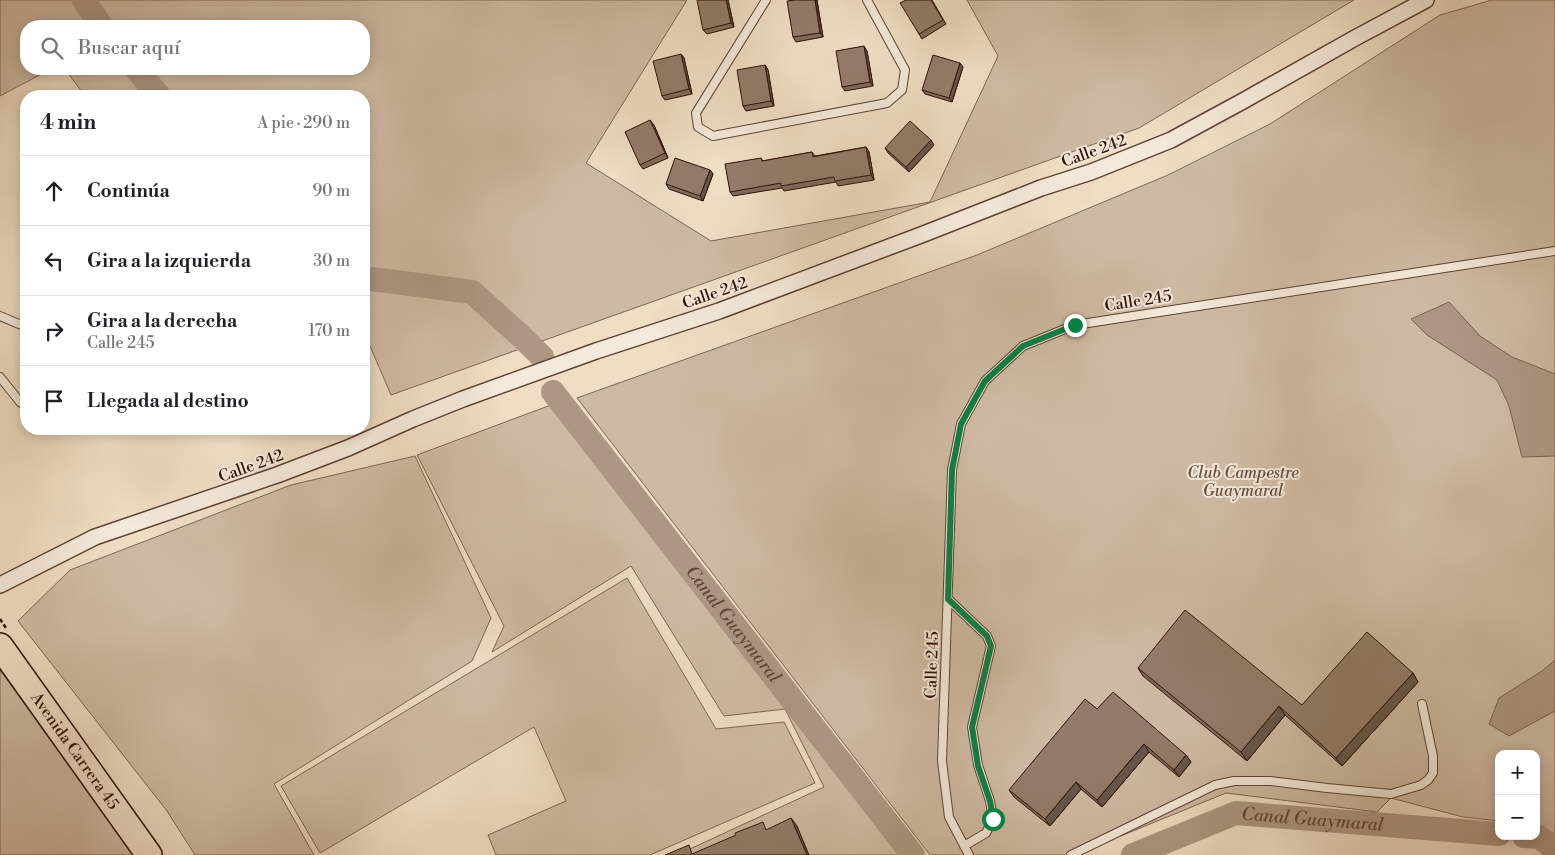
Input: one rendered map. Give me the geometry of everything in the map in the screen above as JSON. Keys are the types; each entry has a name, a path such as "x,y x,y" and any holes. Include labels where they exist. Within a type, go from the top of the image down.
{"highway":[{"name":"Avenida Carrera 45","path":"0,646 149,855"}],"street":[{"name":"Calle 242","path":"0,585 95,537 277,475 348,448 463,399 596,351 719,310 922,235 1041,188 1100,169 1171,140 1426,0"}],"lane":[{"path":"766,0 696,113 698,127 713,136 887,103 902,90 905,70 867,0"},
{"name":"Calle 245","path":"969,855 949,817 942,760 952,470 961,424 985,381 1023,346 1075,325 1555,251"},
{"path":"0,316 20,324"},
{"path":"0,377 20,402"},
{"path":"948,599 987,636 991,646 972,727 978,766 990,801 993,819 986,833 964,846"},
{"path":"1071,855 1214,785 1228,782 1270,781 1391,794 1421,785 1433,773 1433,756 1422,704"}],"green space":[{"path":"0,0 687,0 586,163 711,241 930,202 998,56 967,0 1354,0 1139,128 391,395 370,346 370,90 81,90 69,75 370,75 370,20 20,20 20,75 40,75 0,96"},
{"name":"Club Campestre Guaymaral","path":"1492,0 1555,0 1555,838 1540,829 1540,750 1495,750 1495,821 1463,817 1391,798 1377,812 1226,793 1074,855 930,855 577,398 977,255 1168,175 1270,124 1440,15"},
{"path":"567,399 911,855 677,855 824,787 785,709 724,716 631,566 492,652 504,626 417,455"},
{"path":"415,456 491,618 472,661 274,784 314,855 195,855 167,811 18,621 70,570 291,485"},
{"path":"627,578 716,729 784,722 815,783 650,855 496,855 488,835 566,801 534,727 320,853 281,786"},
{"path":"0,670 133,855 0,855"}],"shaded area":[{"path":"1449,302 1480,336 1512,357 1555,374 1555,456 1522,457 1509,406 1497,380 1427,335 1411,319"},
{"path":"1555,660 1555,711 1509,736 1489,724 1499,698 1542,671"}],"building":[{"path":"697,0 726,0 731,23 703,30"},
{"path":"815,0 820,33 793,37 787,1"},
{"path":"906,0 931,0 943,20 919,34 900,3"},
{"path":"864,46 870,82 842,87 836,51"},
{"path":"681,54 689,89 662,96 653,61"},
{"path":"933,55 960,63 949,98 922,90"},
{"path":"765,65 771,101 743,106 737,70"},
{"path":"650,120 665,153 640,165 625,132"},
{"path":"910,121 931,140 906,167 885,148"},
{"path":"866,147 871,175 835,181 834,177 781,186 781,183 730,192 725,164 761,158 762,161 812,152 813,157"},
{"path":"675,158 710,170 700,196 666,184"},
{"path":"1185,610 1302,705 1367,632 1413,673 1336,758 1279,706 1241,752 1138,668"},
{"path":"1113,692 1186,755 1174,770 1144,744 1097,800 1076,782 1045,819 1009,790 1085,699 1097,709"},
{"path":"791,818 807,855 665,855 689,845 692,854 763,822 766,830"}],"waterway":[{"name":"Canal Guaymaral","path":"84,0 97,20"},
{"name":"Canal Guaymaral","path":"141,75 154,90"},
{"name":"Canal Guaymaral","path":"370,279 472,292 542,357"},
{"name":"Canal Guaymaral","path":"553,392 913,855"},
{"name":"Canal Guaymaral","path":"1133,855 1236,813 1495,834"},
{"name":"Canal Guaymaral","path":"1540,838 1555,849"}],"route":[{"path":"993,819 990,801 978,766 972,727 991,646 987,636 948,599 952,470 961,424 985,381 1023,346 1075,325"}]}
